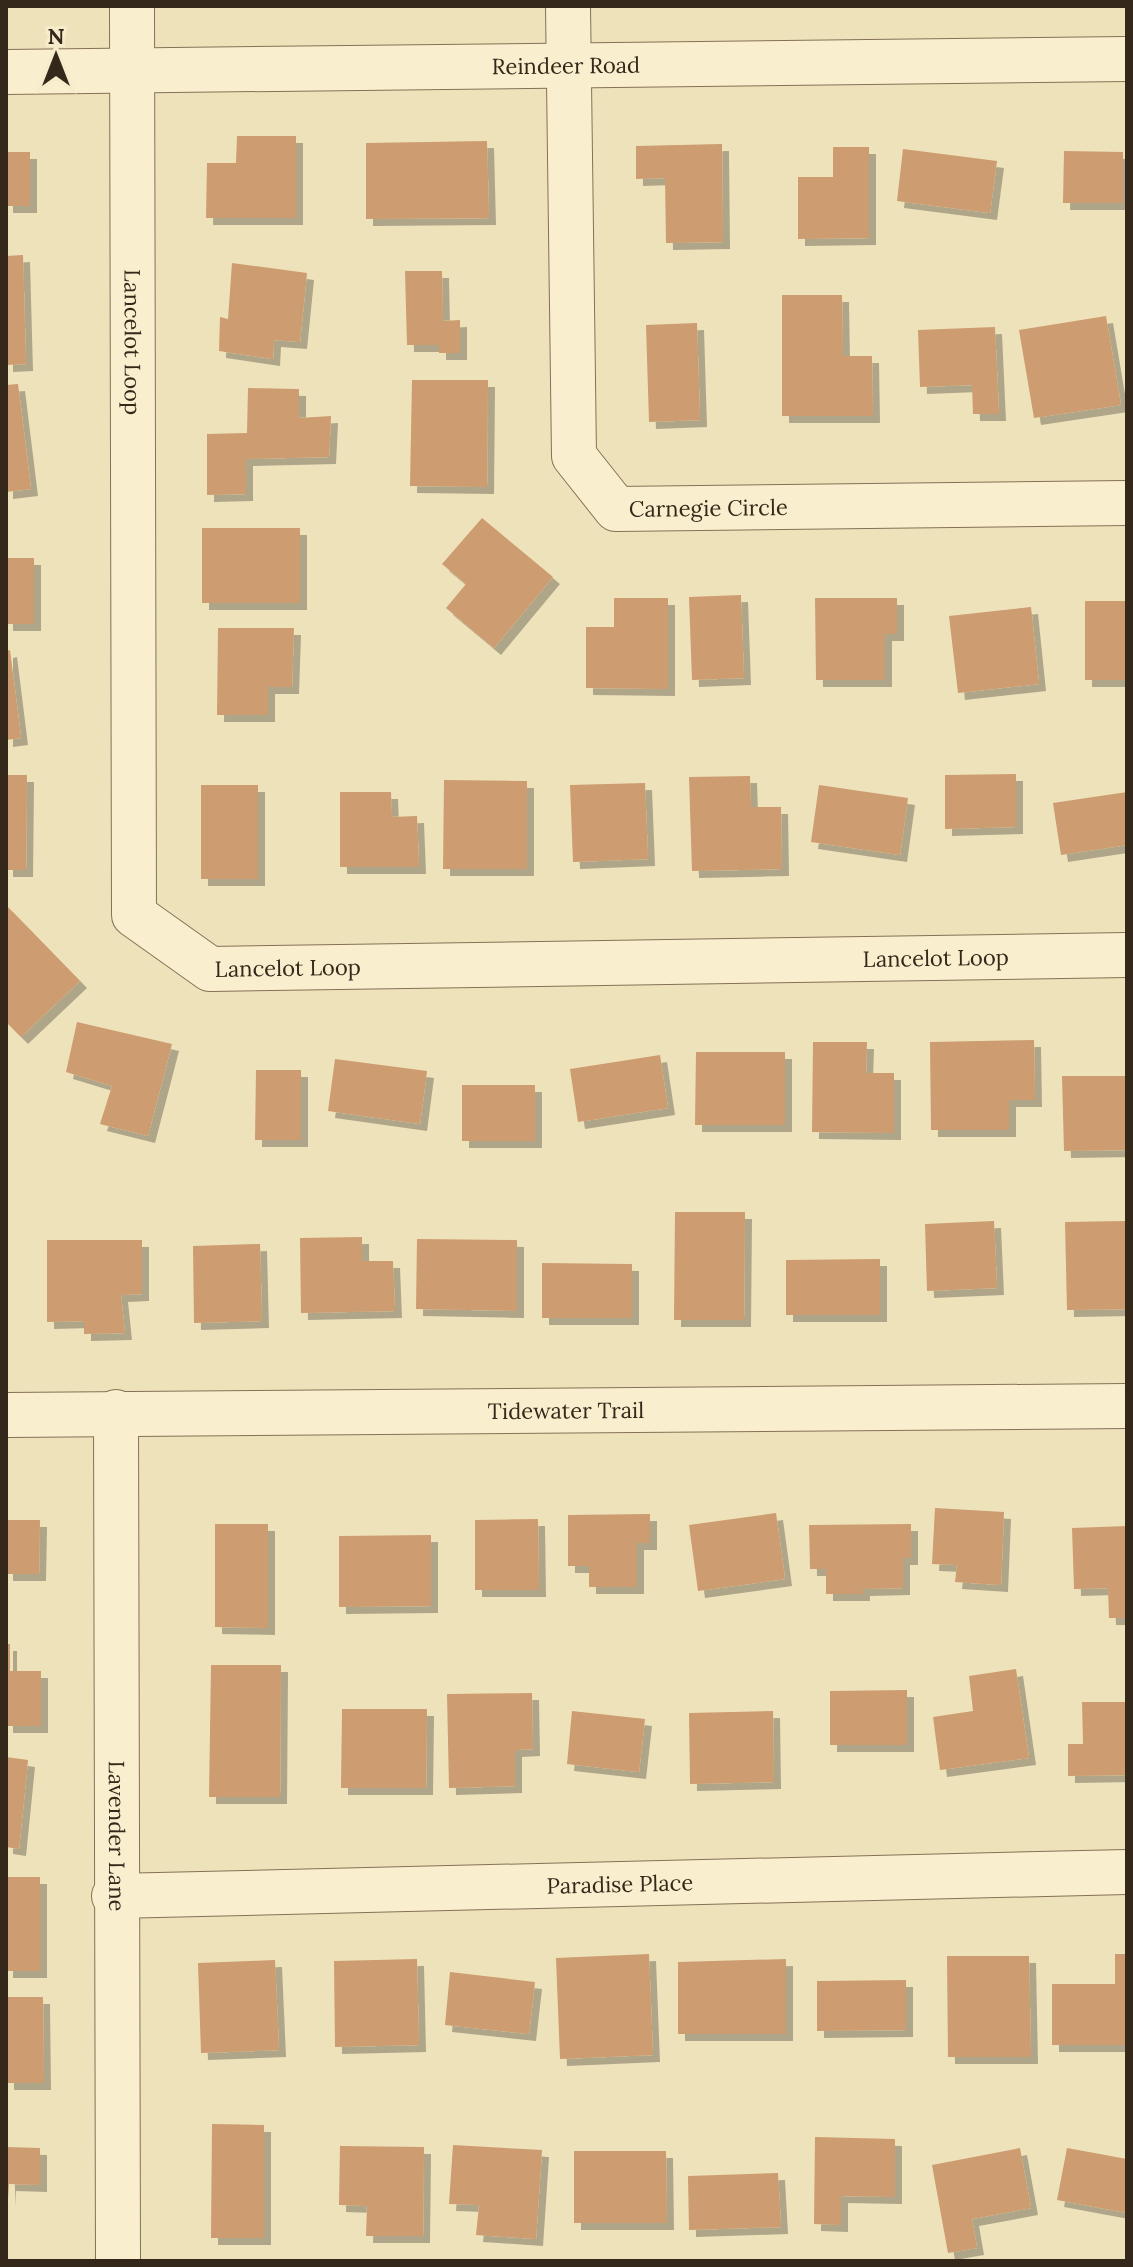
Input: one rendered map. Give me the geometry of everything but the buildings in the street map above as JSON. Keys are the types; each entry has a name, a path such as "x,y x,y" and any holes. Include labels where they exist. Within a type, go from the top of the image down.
{"street":[{"name":"Lancelot Loop","path":"132,6 134,915 210,969 1127,955"},
{"name":"Carnegie Circle","path":"568,6 574,456 616,509 1127,503"},
{"name":"Reindeer Road","path":"6,72 133,68 569,67 1127,59"},
{"name":"Tidewater Trail","path":"6,1415 1127,1406"},
{"name":"Lavender Lane","path":"116,1412 114,1896 118,2261"},
{"name":"Paradise Place","path":"114,1896 1127,1872"}]}
